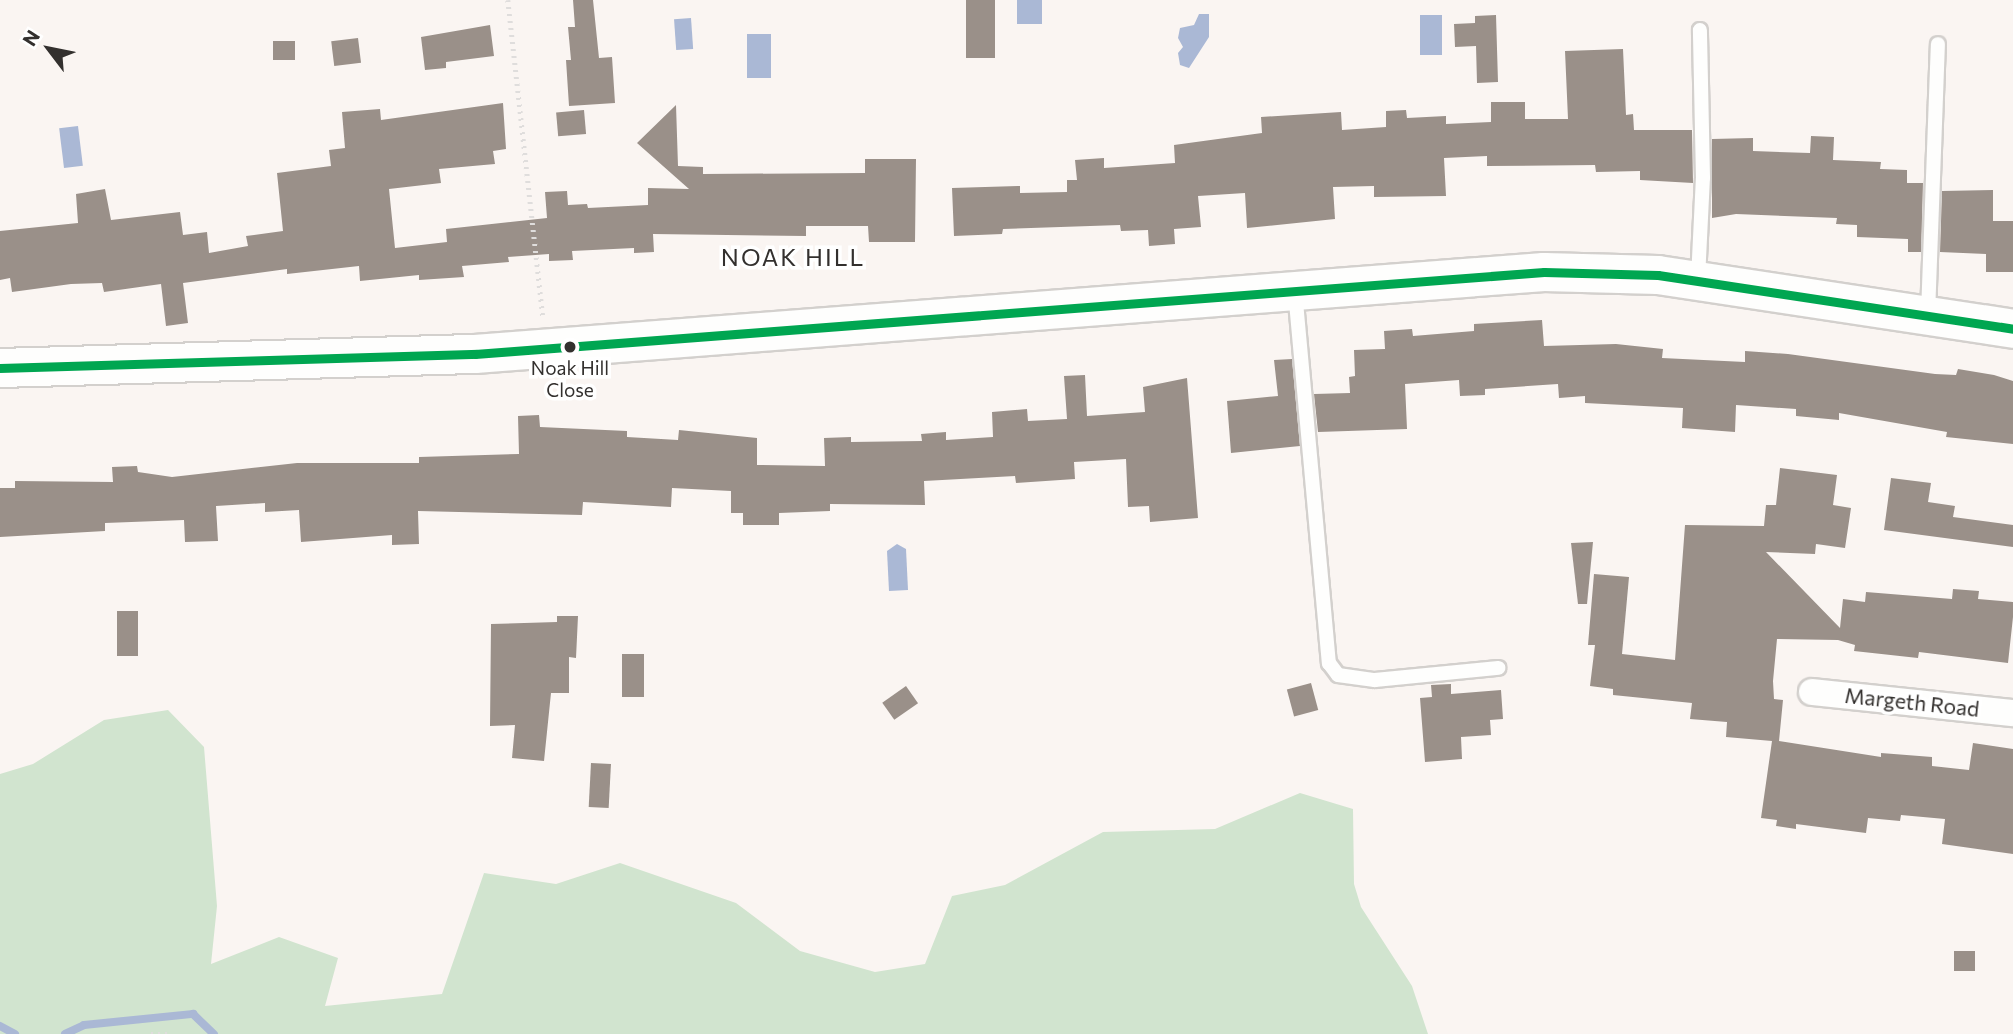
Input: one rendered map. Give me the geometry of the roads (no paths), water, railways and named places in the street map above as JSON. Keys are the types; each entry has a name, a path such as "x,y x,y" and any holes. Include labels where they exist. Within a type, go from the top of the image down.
{"main road":[{"path":"0,368 475,354 1544,272 1658,275 2013,329"}],"street":[{"name":"Margeth Road","path":"1812,692 2013,713"}],"lane":[{"path":"1698,281 1703,178 1700,30"},
{"path":"1928,314 1938,44"},
{"path":"1295,289 1329,663 1338,675 1375,680 1497,668"}],"water":[{"path":"1017,0 1042,0 1042,24 1017,24"},
{"path":"1199,14 1209,14 1209,37 1189,68 1180,65 1178,53 1183,47 1178,38 1180,28 1194,25"},
{"path":"1420,15 1442,15 1442,55 1420,55"},
{"path":"691,18 693,49 676,50 674,19"},
{"path":"747,34 771,34 771,78 747,78"},
{"path":"78,126 83,166 64,168 59,128"},
{"path":"897,544 906,549 908,590 889,591 887,551"}],"waterway":[{"path":"65,1034 84,1025 193,1014 214,1034"},
{"path":"0,1026 15,1034"}],"place":[{"name":"Noak Hill Close","path":"570,347"}],"district":[{"name":"NOAK HILL","path":"793,257"}]}
